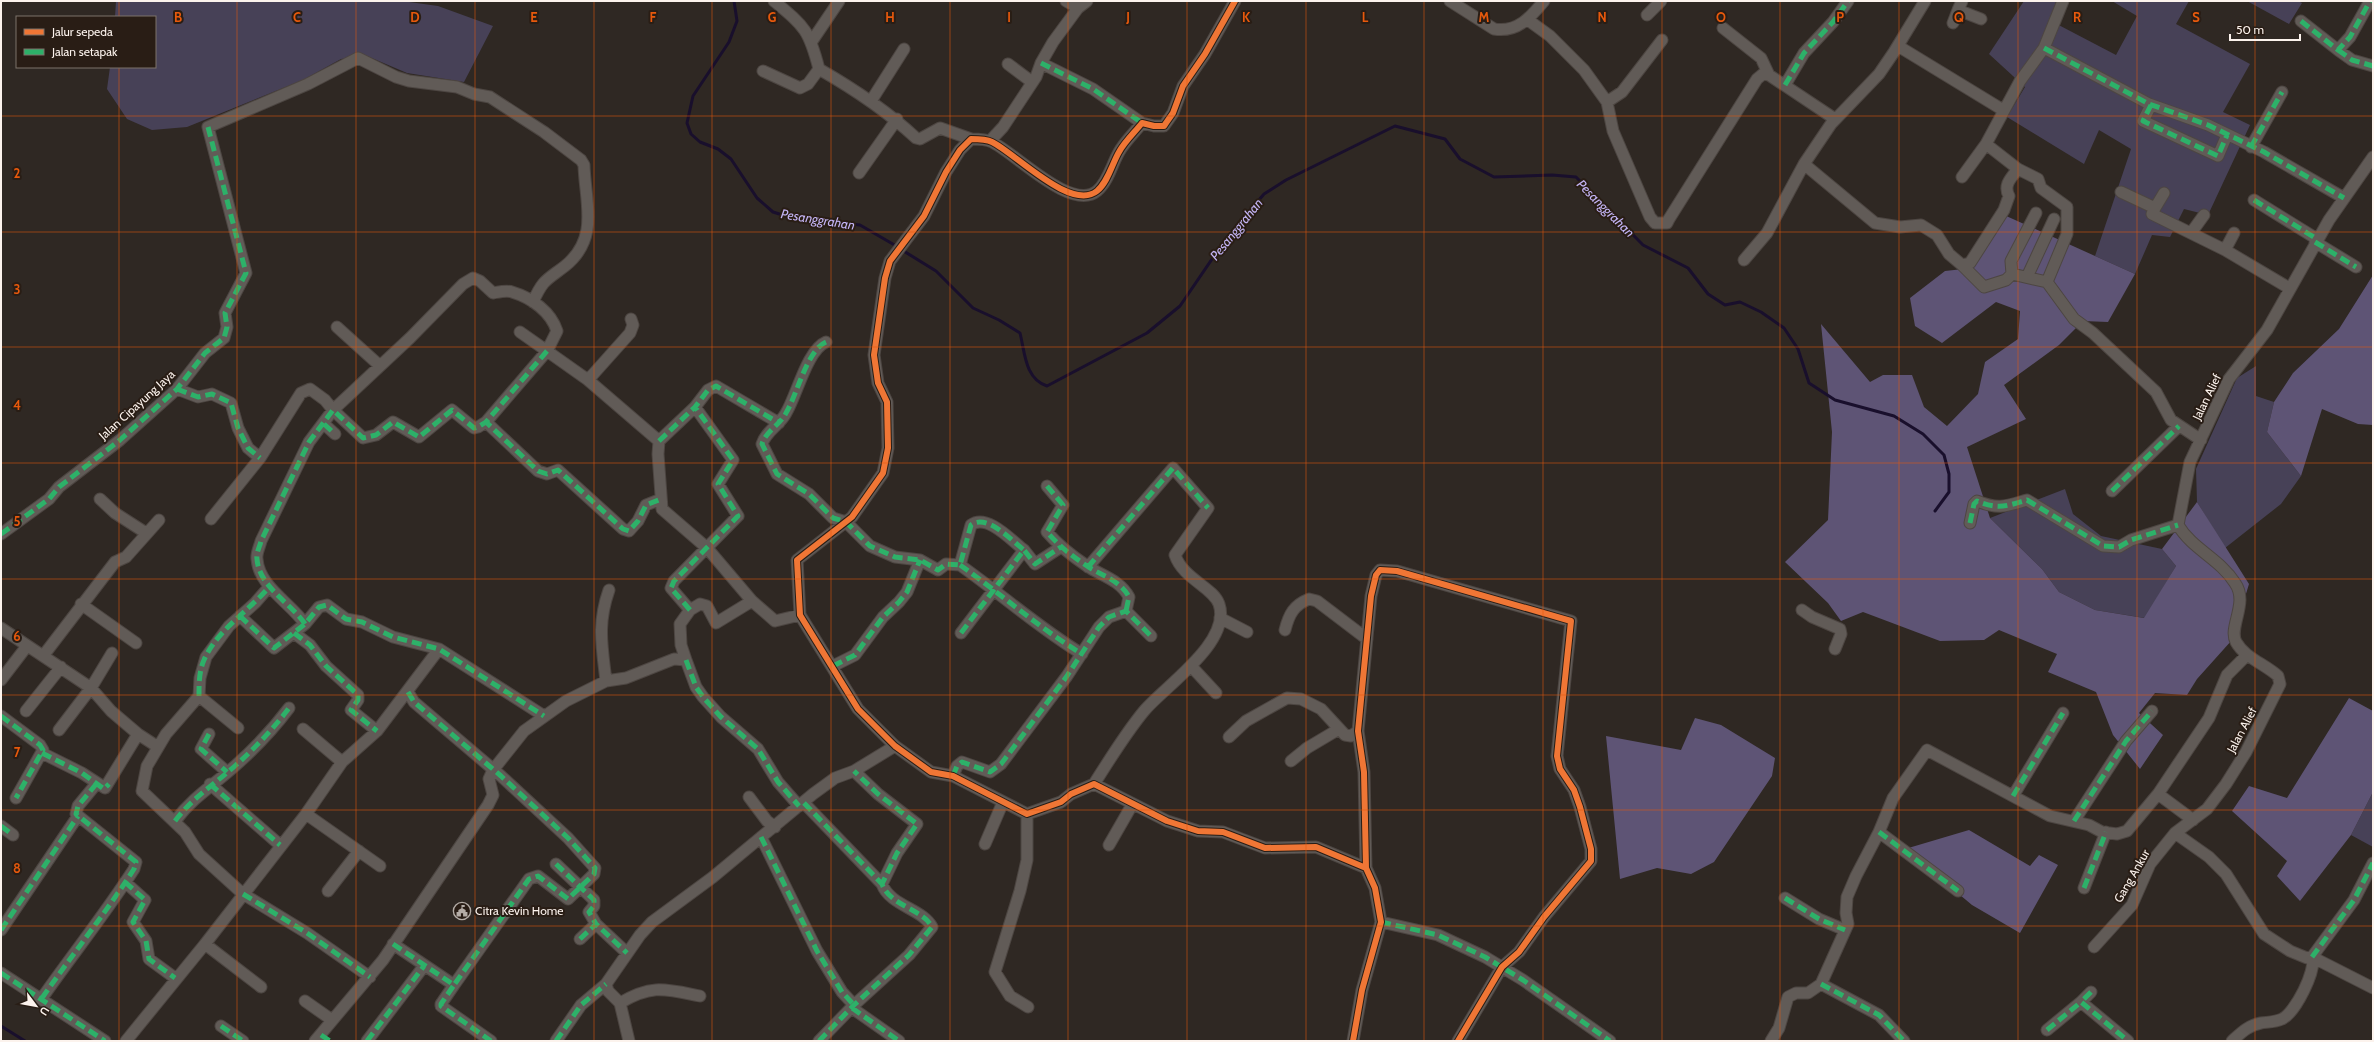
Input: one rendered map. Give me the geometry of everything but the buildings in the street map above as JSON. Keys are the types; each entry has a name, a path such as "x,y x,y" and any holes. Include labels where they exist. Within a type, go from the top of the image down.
{"street":[{"path":"774,1 802,24 812,41 819,69 897,119 918,139 940,128 971,139 990,141 1012,153 1025,166 1059,188 1080,196 1095,192 1102,186 1119,152 1142,123"},
{"path":"812,41 839,1"},
{"path":"1066,1 1078,8"},
{"path":"990,141 1003,127 1039,72 1041,63 1053,42 1078,8 1087,1"},
{"path":"1041,63 1093,89 1142,123 1154,126 1164,126 1173,113 1183,86 1205,54 1235,1"},
{"path":"1450,1 1494,29 1509,29 1528,20 1544,1"},
{"path":"1647,15 1661,1"},
{"path":"1784,85 1804,52 1833,22 1848,1"},
{"path":"1744,260 1767,233 1804,164 1835,119 1879,74 1925,1"},
{"path":"1962,177 1986,144 2002,110 2044,48 2062,1"},
{"path":"2338,50 2350,37 2370,1"},
{"path":"1953,22 1960,6 1981,19"},
{"path":"1528,20 1550,36 1584,70 1607,102 1613,131 1650,216 1656,223 1667,223 1757,79 1763,74 1769,75 1835,119"},
{"path":"2301,21 2352,60 2373,66"},
{"path":"1723,28 1761,58 1769,75"},
{"path":"1607,102 1622,92 1662,40"},
{"path":"1898,46 2002,110"},
{"path":"2044,48 2151,104 2264,152 2344,198"},
{"path":"871,101 904,49"},
{"name":"Jalan Cipayung Jaya","path":"1,534 49,499 59,487 120,440 177,389 206,353 224,338 227,327 225,313 246,272 208,127 308,84 358,58 396,77 409,81 457,87 474,94 490,97 576,155 584,165 588,231 580,248 566,265 551,274 540,286 533,302"},
{"path":"1008,64 1032,82"},
{"path":"763,71 800,88 808,84 819,69"},
{"path":"2251,147 2282,92"},
{"path":"2151,104 2143,121 2218,156 2227,135"},
{"path":"860,173 897,119"},
{"path":"971,139 960,150 946,172 924,216 907,236 890,261 885,278 874,355 878,383 887,402 888,448 882,473 866,499 846,522 797,560 800,615 833,666 837,677 858,709 896,746 931,772 953,776 1027,814 1061,802 1071,794 1094,784 1128,731 1145,709 1191,666 1217,629 1220,618 1218,602 1188,575 1175,555 1208,508 1173,468 1088,567"},
{"path":"1986,144 2018,169 2038,179 2042,188 2067,207 2067,234 2047,282"},
{"name":"Jalan Alief","path":"2193,820 2207,809 2226,784 2246,752 2280,684 2278,676 2247,655 2235,638 2240,609 2240,594 2237,585 2226,570 2183,534 2178,525 2190,462 2229,379 2267,330 2316,240 2373,157"},
{"path":"1804,164 1875,223 1900,227 1921,225 1937,235 1949,254 1984,287 1998,283 2012,274 2047,282 2074,319 2093,333 2156,392 2171,420 2200,440"},
{"path":"1962,265 1970,263 2004,210 2009,196 2006,191 2007,183 2018,169"},
{"path":"2121,192 2155,208"},
{"path":"2164,193 2152,214 2225,250 2289,288"},
{"path":"2254,200 2356,267"},
{"path":"2012,274 2011,261 2036,213"},
{"path":"2191,233 2204,215"},
{"path":"2027,277 2054,219"},
{"path":"2225,250 2234,233"},
{"path":"211,519 260,458 301,393 310,389 325,400 334,410 363,438 376,435 393,422 419,437 452,410 474,428 478,427 486,422 547,351 557,331 554,323 546,312 533,302 511,291 493,293 477,279 468,280 432,313 410,338 378,365 334,410 309,442 261,541 256,558 260,570 269,587 305,624"},
{"path":"588,380 630,333 633,325 631,319"},
{"path":"337,327 378,365"},
{"path":"520,332 588,380 659,441"},
{"path":"826,342 818,347 786,414 779,423 769,431 762,444 777,474 809,494 832,518 846,522 870,546 900,559 920,560 938,570 946,564 960,565 994,588 1052,636 1082,654"},
{"path":"779,423 716,386 708,390 695,407 659,441 660,499 662,509 707,548 752,601 775,621 800,615"},
{"path":"177,389 198,396 212,394 231,403 238,428 248,448 260,458"},
{"path":"690,610 671,588 677,576 738,516 718,484 734,460 695,407"},
{"path":"486,422 538,471 547,474 558,470 623,529 629,531 638,520 646,505 660,499"},
{"path":"324,424 335,434"},
{"path":"2112,491 2179,426"},
{"path":"1047,486 1063,505 1047,532 1061,547 1088,567 1119,584 1129,597 1126,611"},
{"path":"100,499 115,513 146,533"},
{"path":"1970,523 1974,504 1977,501 1986,505 2006,507 2027,500 2103,546 2119,547 2132,540 2178,525"},
{"path":"43,656 81,604 115,562 126,557 159,520"},
{"path":"960,565 968,532 973,524 990,524 1024,550 1035,564 1061,547"},
{"path":"961,633 1024,550"},
{"path":"833,666 855,655 883,617 899,602 906,592 920,560"},
{"path":"1353,1041 1362,990 1381,922 1374,888 1366,868 1364,772 1358,731 1371,596 1376,575 1380,570 1397,571 1571,621 1557,756 1560,769 1574,790 1592,857 1588,866 1544,917 1519,952 1502,967 1458,1041"},
{"path":"269,587 255,603 229,626 206,657 200,678 199,696 166,734 158,747 147,766 142,791 186,832 199,854 243,894 307,933 370,977"},
{"path":"606,681 600,628 603,607 609,590"},
{"path":"1285,630 1288,615 1299,603 1309,598 1317,601 1367,639"},
{"path":"752,601 718,623 707,606 702,604 690,610 681,621 679,629 686,660 694,683 700,693 721,717 758,749 778,782 882,884 885,890 905,907 927,921 932,928 909,955 853,1007 824,1039"},
{"path":"81,604 136,643"},
{"path":"240,616 272,648 305,624 319,607 325,604 346,620 362,622 399,639 439,649 544,716"},
{"path":"1802,610 1812,617 1840,629 1841,634 1835,649"},
{"path":"1126,611 1151,636"},
{"path":"953,776 957,766 962,762 990,772 994,771 1030,728 1082,654 1088,641 1109,617 1126,611"},
{"path":"1220,618 1247,632"},
{"path":"1,628 91,688 111,711 138,734 158,747"},
{"path":"294,633 310,645 326,666 358,695 358,700 351,710 377,731"},
{"path":"1,680 27,646"},
{"path":"126,1041 175,978 205,944 280,845 306,814 342,762 377,731 408,692 439,649"},
{"path":"59,730 91,688 112,653"},
{"path":"1771,1041 1779,1028 1788,997 1796,993 1808,993 1821,984 1848,924 1846,913 1847,897 1856,876 1879,832 1893,798 1927,750 2050,816 2074,821 2106,832 2116,834 2126,832 2158,794 2209,718 2227,675 2247,655"},
{"path":"322,1039 332,1020 370,977 488,805 493,795 489,779 493,770 524,731 566,701 606,681 626,678 674,659 686,660"},
{"path":"1191,666 1216,693"},
{"path":"26,711 61,667"},
{"path":"408,692 414,702 493,770 568,838 595,868 594,874 567,899 538,876 529,879 440,1004 491,1041"},
{"path":"199,696 238,728"},
{"path":"1229,737 1246,721 1287,698 1294,697 1321,709 1347,736 1358,731"},
{"path":"175,821 186,806 210,784 236,765 289,708"},
{"path":"2074,821 2126,740 2152,711"},
{"path":"2013,796 2063,713"},
{"path":"1,716 40,744 42,753 16,798"},
{"path":"303,729 342,762"},
{"path":"1291,761 1307,748 1339,729"},
{"path":"42,753 82,773 104,789 107,787 138,734"},
{"path":"209,734 201,749 227,772"},
{"path":"556,1041 581,1005 606,984 627,953 652,922 712,878 835,778 854,772 896,746"},
{"path":"854,772 878,794 918,824 897,853 882,884"},
{"path":"42,998 74,953 99,922 126,882 136,862 78,816 75,811 97,783"},
{"path":"210,784 280,845"},
{"path":"1094,784 1167,821 1198,831 1223,832 1265,848 1316,847 1366,868"},
{"path":"2158,794 2193,820"},
{"path":"749,797 767,821 775,827"},
{"path":"985,844 1003,802"},
{"path":"1109,845 1132,804"},
{"path":"306,814 380,866"},
{"path":"1027,814 1027,860 1020,891 995,972 1010,996 1028,1007"},
{"path":"1,930 78,816"},
{"name":"Gang Ankur","path":"2094,947 2132,905 2150,864 2175,833 2193,820"},
{"path":"1,826 13,835"},
{"path":"1879,832 1958,891"},
{"path":"2084,888 2106,832"},
{"path":"2175,833 2209,857 2226,874 2264,934 2290,951 2307,958 2312,957 2373,988"},
{"path":"761,837 817,951 842,992 853,1007 899,1041"},
{"path":"328,891 359,851"},
{"path":"2312,957 2354,900 2373,863"},
{"path":"556,864 594,900 594,906 589,912 596,924 627,953"},
{"path":"126,882 145,900 133,922 146,941 149,960 175,978"},
{"path":"1785,898 1819,919 1845,930"},
{"path":"1381,922 1412,927 1438,935 1502,967 1610,1041"},
{"path":"580,939 596,924"},
{"path":"205,944 261,987"},
{"path":"393,944 454,985"},
{"path":"2232,1041 2254,1024 2283,1019 2288,1015 2298,1000 2312,971 2314,964 2312,957"},
{"path":"367,1041 424,966"},
{"path":"1,973 42,998 105,1041"},
{"path":"606,984 608,991 620,1003 629,1041"},
{"path":"1821,984 1879,1015 1904,1041"},
{"path":"620,1003 636,993 649,990 670,990 700,996"},
{"path":"2046,1030 2091,992"},
{"path":"304,1001 332,1020"},
{"path":"2081,1002 2128,1041"},
{"path":"221,1026 243,1041"}],"shaded area":[{"path":"116,1 402,1 438,6 493,26 464,82 407,73 367,56 341,59 303,80 187,127 152,130 127,119 107,89 110,68 156,68 156,16 115,16"},
{"path":"2024,1 2056,1 2051,21 2116,55 2137,16 2112,1 2189,1 2176,24 2250,64 2223,112 2250,125 2208,215 2184,209 2170,237 2152,235 2135,274 2095,256 2131,149 2099,130 2084,164 2007,117 2025,87 1989,54"},
{"path":"2247,1 2298,1 2302,3 2289,24"},
{"path":"2004,215 2135,274 2108,322 2083,321 2059,345 2004,385 2026,419 1967,447 1990,518 2042,569 2059,592 2095,610 2144,618 2176,566 2162,549 2197,502 2249,584 2232,640 2197,679 2187,695 2155,693 2139,713 2163,735 2140,769 2113,735 2096,692 2048,672 2057,654 1999,630 1984,640 1940,641 1863,612 1841,621 1828,603 1785,562 1828,520 1832,432 1821,324 1870,382 1883,375 1912,375 1924,407 1947,426 1978,394 1985,362 2018,339 2020,311 1996,302 1942,343 1915,326 1910,298 1945,271 1972,268"},
{"path":"2373,275 2373,425 2358,424 2322,409 2301,476 2267,432 2274,402 2293,373 2339,329"},
{"path":"2256,366 2256,396 2274,402 2267,432 2301,476 2281,504 2225,548 2197,502 2196,469 2237,378"},
{"path":"2065,489 2073,514 2101,536 2162,549 2176,566 2145,618 2095,610 2059,592 2042,569 1990,518"},
{"path":"2349,698 2373,711 2373,792 2351,835 2300,901 2277,876 2287,861 2232,811 2249,786 2287,798"},
{"path":"1695,718 1721,725 1775,758 1772,776 1714,862 1691,874 1657,868 1620,879 1606,736 1681,750"},
{"path":"2373,792 2373,847 2351,835"},
{"path":"1969,830 2030,866 2039,855 2058,865 2020,933 1972,905 1905,849"}],"waterway":[{"name":"Pesanggrahan","path":"734,1 737,21 729,42 693,96 687,123 691,134 700,142 718,149 731,159 757,198 773,212 789,217 860,225 898,247"},
{"name":"Pesanggrahan","path":"902,250 936,271 973,308 999,320 1020,333 1025,357 1030,371 1034,378 1047,386 1147,333 1180,306 1225,240 1264,194 1286,180 1395,126 1445,139 1460,159 1494,177 1552,175 1576,177 1643,245 1688,268 1708,294 1725,305 1740,302 1761,312 1784,328 1798,349 1809,383 1835,400 1894,416 1923,434 1944,455 1949,474 1949,492 1935,511"},
{"path":"1,1026 25,1041"}],"marked path":[{"path":"1785,85 1804,53 1833,22 1848,1"},
{"path":"2301,21 2338,50 2350,37 2370,1"},
{"path":"2044,48 2149,104 2208,125 2264,152 2344,198"},
{"path":"2338,50 2352,60 2373,66"},
{"path":"1041,63 1093,89 1142,123"},
{"path":"2251,147 2282,92"},
{"path":"2151,105 2143,121 2218,156 2227,135"},
{"path":"1,534 49,499 59,487 120,440 177,389 205,353 224,338 227,327 225,313 246,273 208,127"},
{"path":"2254,200 2317,239"},
{"path":"2315,242 2356,267"},
{"path":"826,342 813,354 786,413 767,435 762,444 777,474 809,494 833,518 846,522 870,546 895,557 920,560 938,570 946,564 960,565 971,525 977,522 992,525 1024,550"},
{"path":"547,351 486,422 538,471 547,474 558,470 623,529 629,531 638,521 646,505 661,499"},
{"path":"659,441 695,407 708,390 716,386 779,423"},
{"path":"177,389 198,397 212,394 231,403 238,428 248,448 260,458"},
{"path":"690,610 671,588 674,581 738,516 718,484 733,460 695,407"},
{"path":"305,624 263,578 259,569 257,554 261,541 309,442 333,410 363,438 376,435 393,422 419,437 452,410 474,428 486,422"},
{"path":"324,424 335,434"},
{"path":"2112,491 2179,426"},
{"path":"1088,567 1173,468 1208,508"},
{"path":"1047,486 1063,505 1047,532 1076,558 1093,570 1121,586 1129,597 1126,611"},
{"path":"1970,523 1974,504 1977,501 1985,504 2002,506 2027,500 2103,546 2119,547 2131,540 2178,525"},
{"path":"961,633 1024,550 1035,564 1061,547"},
{"path":"833,666 855,655 883,617 899,602 907,592 920,560"},
{"path":"960,565 1035,622 1082,654"},
{"path":"199,696 201,669 210,649 225,630 269,587"},
{"path":"240,616 274,648 305,624 319,607 327,605 346,619 362,622 393,637 439,649 544,716"},
{"path":"953,776 957,766 962,762 990,772 1001,764 1067,676 1099,627 1109,617 1126,611 1151,636"},
{"path":"294,633 310,645 326,666 358,695 358,700 351,710 377,731"},
{"path":"686,660 696,687 703,697 721,717 758,749 778,782 799,806"},
{"path":"408,692 414,702 501,776 568,838 595,868 594,874 568,899 538,876 529,879 454,985"},
{"path":"175,821 189,805 250,752 289,708"},
{"path":"2074,821 2126,741 2152,711"},
{"path":"2013,796 2063,713"},
{"path":"1,716 40,745 43,750 16,798"},
{"path":"209,734 201,749 227,772"},
{"path":"42,753 82,773 104,789 109,784"},
{"path":"819,1041 854,1005 909,955 932,927 922,916 899,903 892,897 882,884 897,853 917,824 878,794 854,771"},
{"path":"42,998 123,886 134,869 136,862 76,814 78,806 97,783"},
{"path":"210,784 280,845"},
{"path":"804,803 882,884"},
{"path":"1,930 78,816"},
{"path":"1,826 13,835"},
{"path":"1879,832 1958,891"},
{"path":"2084,888 2106,832"},
{"path":"761,837 817,951 842,992 854,1005"},
{"path":"2312,957 2354,900 2373,863"},
{"path":"556,864 594,900 594,906 589,912 596,924"},
{"path":"125,882 145,900 133,922 146,941 149,959 175,978"},
{"path":"243,894 307,933 370,977"},
{"path":"1785,898 1819,919 1845,930"},
{"path":"1381,922 1438,935 1485,957 1523,980 1610,1041"},
{"path":"580,939 596,924 627,953"},
{"path":"393,944 454,985 441,1006 491,1041"},
{"path":"367,1041 424,966"},
{"path":"1,973 105,1041"},
{"path":"556,1041 581,1005 606,984"},
{"path":"1821,984 1879,1015 1904,1041"},
{"path":"2091,992 2081,1002 2128,1041"},
{"path":"2047,1030 2081,1002"},
{"path":"852,1008 899,1041"},
{"path":"221,1026 243,1041"},
{"path":"321,1035 330,1041"}],"cycle path":[{"path":"1235,1 1205,54 1183,86 1173,113 1164,126 1154,126 1142,123 1121,148 1107,178 1097,191 1086,195 1073,194 1058,188 990,141 971,139 960,150 946,172 924,216 890,261 885,278 874,355 878,383 887,402 888,448 883,473 852,517 797,560 800,615 858,709 895,746 931,772 953,776 1027,814 1061,802 1071,794 1094,784 1167,821 1198,831 1223,832 1265,848 1316,847 1366,868"},
{"path":"1353,1041 1362,990 1381,922 1375,888 1366,868 1364,772 1358,731 1371,596 1376,575 1380,570 1397,571 1571,621 1557,756 1560,769 1574,790 1580,807 1591,849 1591,861 1544,917 1519,952 1502,967 1458,1041"}],"place":[{"name":"Citra Kevin Home","path":"462,911"}]}
